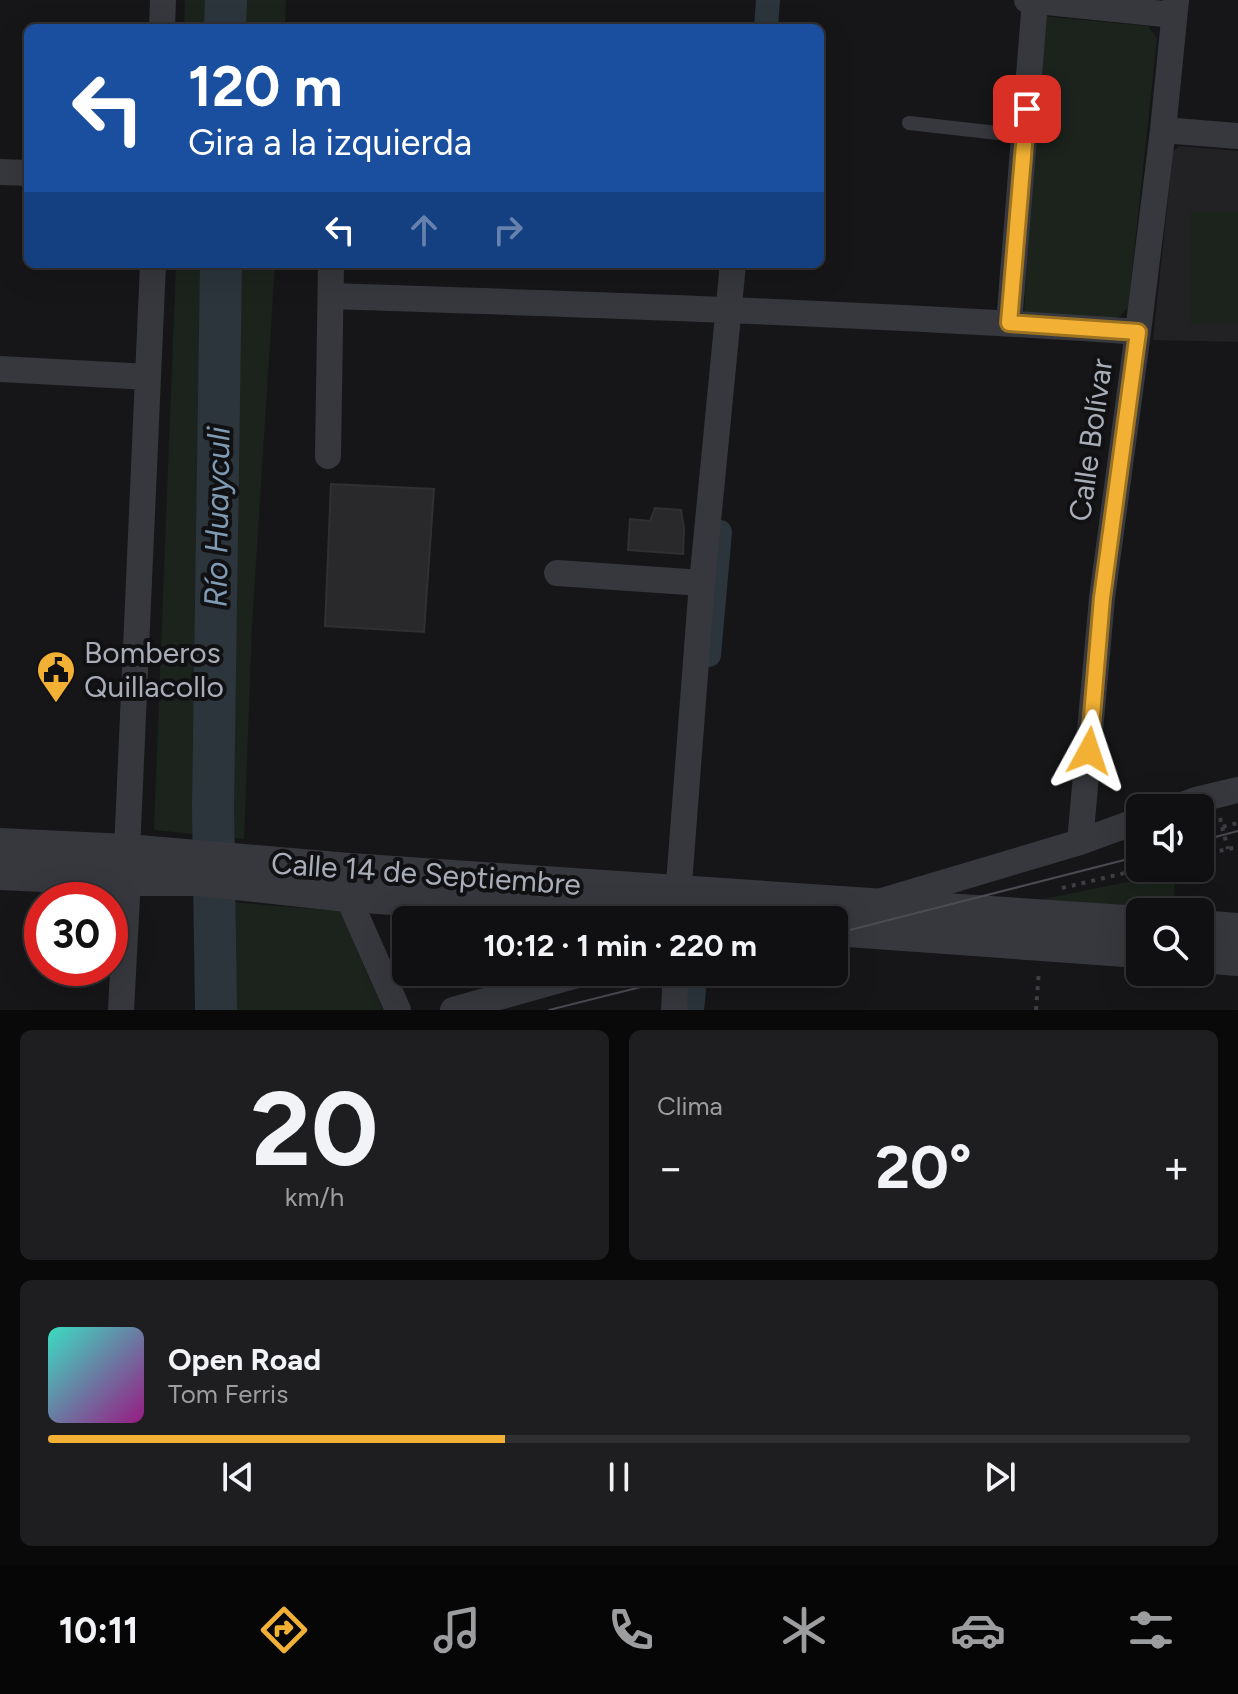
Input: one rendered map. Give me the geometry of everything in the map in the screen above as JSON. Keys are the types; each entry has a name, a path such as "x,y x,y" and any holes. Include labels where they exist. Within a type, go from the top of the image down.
{"street":[{"path":"162,24 163,0"},
{"path":"1027,0 1175,8"},
{"path":"1009,323 1035,1"},
{"name":"Calle Bolívar","path":"1080,842 1102,598 1163,130 1175,8"},
{"path":"1163,130 1238,136"},
{"path":"0,172 24,173"},
{"path":"121,1010 153,268"},
{"path":"328,456 331,268"},
{"path":"677,906 702,583 733,268"},
{"path":"331,296 730,309 1138,332"},
{"path":"0,369 148,377"},
{"path":"557,573 702,583"},
{"path":"1214,796 1238,790"},
{"path":"848,912 1080,842 1126,825"},
{"name":"Calle 14 de Septiembre","path":"0,845 127,865"},
{"name":"Calle 14 de Septiembre","path":"0,873 127,865 213,869 640,906"},
{"path":"348,882 398,1010"},
{"name":"Calle 14 de Septiembre","path":"822,906 871,905 1126,922"},
{"path":"1214,928 1238,930"},
{"path":"848,930 1126,950"},
{"path":"1214,957 1238,959"},
{"path":"453,1010 538,986"},
{"path":"674,1010 675,986"}],"lane":[{"path":"909,123 1024,136"}],"path":[{"path":"1220,818 1228,849"},
{"path":"1222,827 1238,823"},
{"path":"1214,852 1238,847"},
{"path":"1036,1010 1041,943"}],"shaded area":[{"path":"185,0 286,0 285,24 184,24"},
{"path":"1040,16 1148,26 1157,38 1128,308 1116,320 1024,315"},
{"path":"1179,146 1238,151 1238,342 1153,340 1173,152"},
{"path":"1190,212 1238,212 1238,323 1190,323"},
{"path":"176,268 275,268 252,625 244,839 154,830"},
{"path":"1127,882 1175,882 1174,898 1126,898 1126,910 1015,905"},
{"path":"230,902 340,911 383,1010 233,1010"}],"building":[{"path":"331,484 434,489 424,632 325,626"},
{"path":"655,508 681,510 683,554 628,550 630,519 650,521"}],"waterway":[{"name":"Río Huayculi","path":"225,24 226,0"},
{"path":"766,24 768,0"},
{"name":"Río Huayculi","path":"216,1010 213,807 221,268"},
{"path":"709,655 720,532"},
{"path":"692,1010 694,990"}],"tram line":[{"path":"1214,837 1238,831"},
{"path":"848,930 1126,860"},
{"path":"549,1010 645,986"}],"place":[{"name":"Bomberos Quillacollo","path":"56,704"}],"route":[{"path":"1027,109 1009,323 1138,332 1102,598 1089,751"}]}
